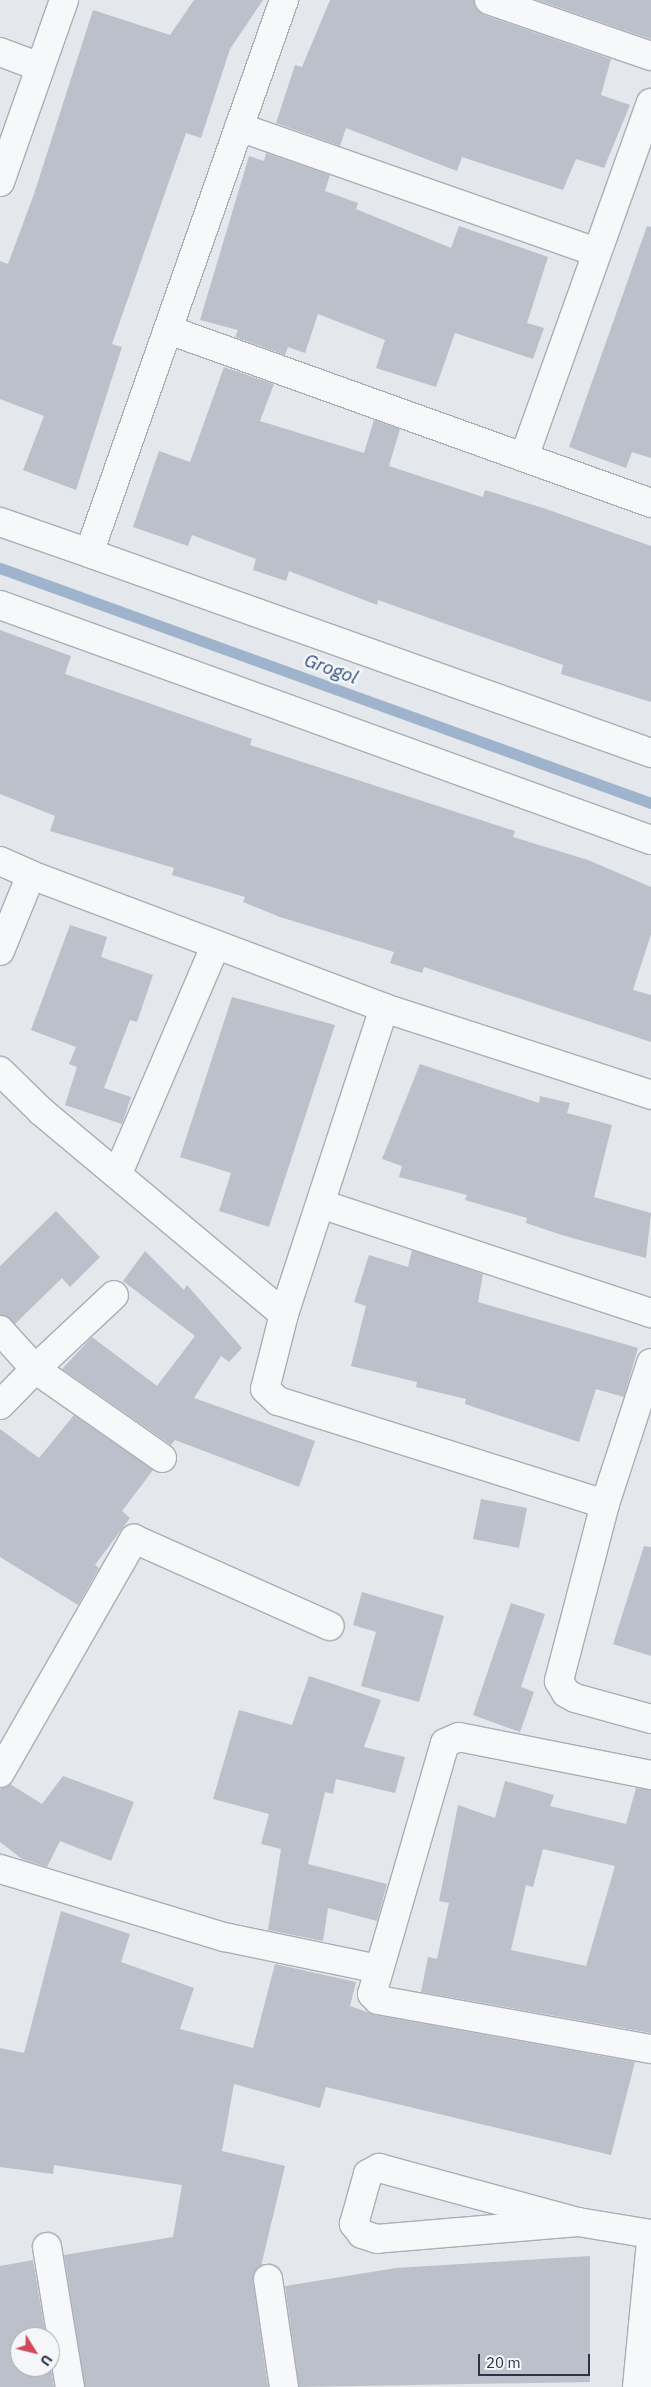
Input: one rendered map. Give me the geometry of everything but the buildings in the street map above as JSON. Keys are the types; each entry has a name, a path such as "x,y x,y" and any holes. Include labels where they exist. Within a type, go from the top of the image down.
{"street":[{"path":"0,182 64,0"},
{"path":"89,553 284,0"},
{"path":"489,0 651,56"},
{"path":"0,52 40,67"},
{"path":"524,458 595,252 651,103"},
{"path":"239,127 595,252"},
{"path":"168,330 651,502"},
{"path":"0,522 651,754"},
{"path":"0,605 651,840"},
{"path":"0,861 215,948 384,1008 651,1095"},
{"path":"0,951 32,875"},
{"path":"118,1173 215,948"},
{"path":"384,1008 284,1314 265,1383 268,1395 605,1504"},
{"path":"0,1071 42,1112 118,1173 284,1314"},
{"path":"321,1204 651,1312"},
{"path":"0,1405 35,1369 114,1295"},
{"path":"0,1330 35,1369 162,1458"},
{"path":"651,1362 605,1504 559,1681 566,1693 575,1698 651,1719"},
{"path":"0,1773 134,1539 329,1626"},
{"path":"651,1775 459,1737 445,1743 372,1994 378,2000 651,2050"},
{"path":"0,1869 205,1932 379,1969"},
{"path":"578,2222 377,2239 362,2234 354,2224 368,2174 379,2168 578,2222 651,2234"},
{"path":"637,2387 651,2241"},
{"path":"47,2247 70,2387"},
{"path":"268,2278 284,2387"}],"waterway":[{"name":"Grogol","path":"0,568 651,803"}]}
